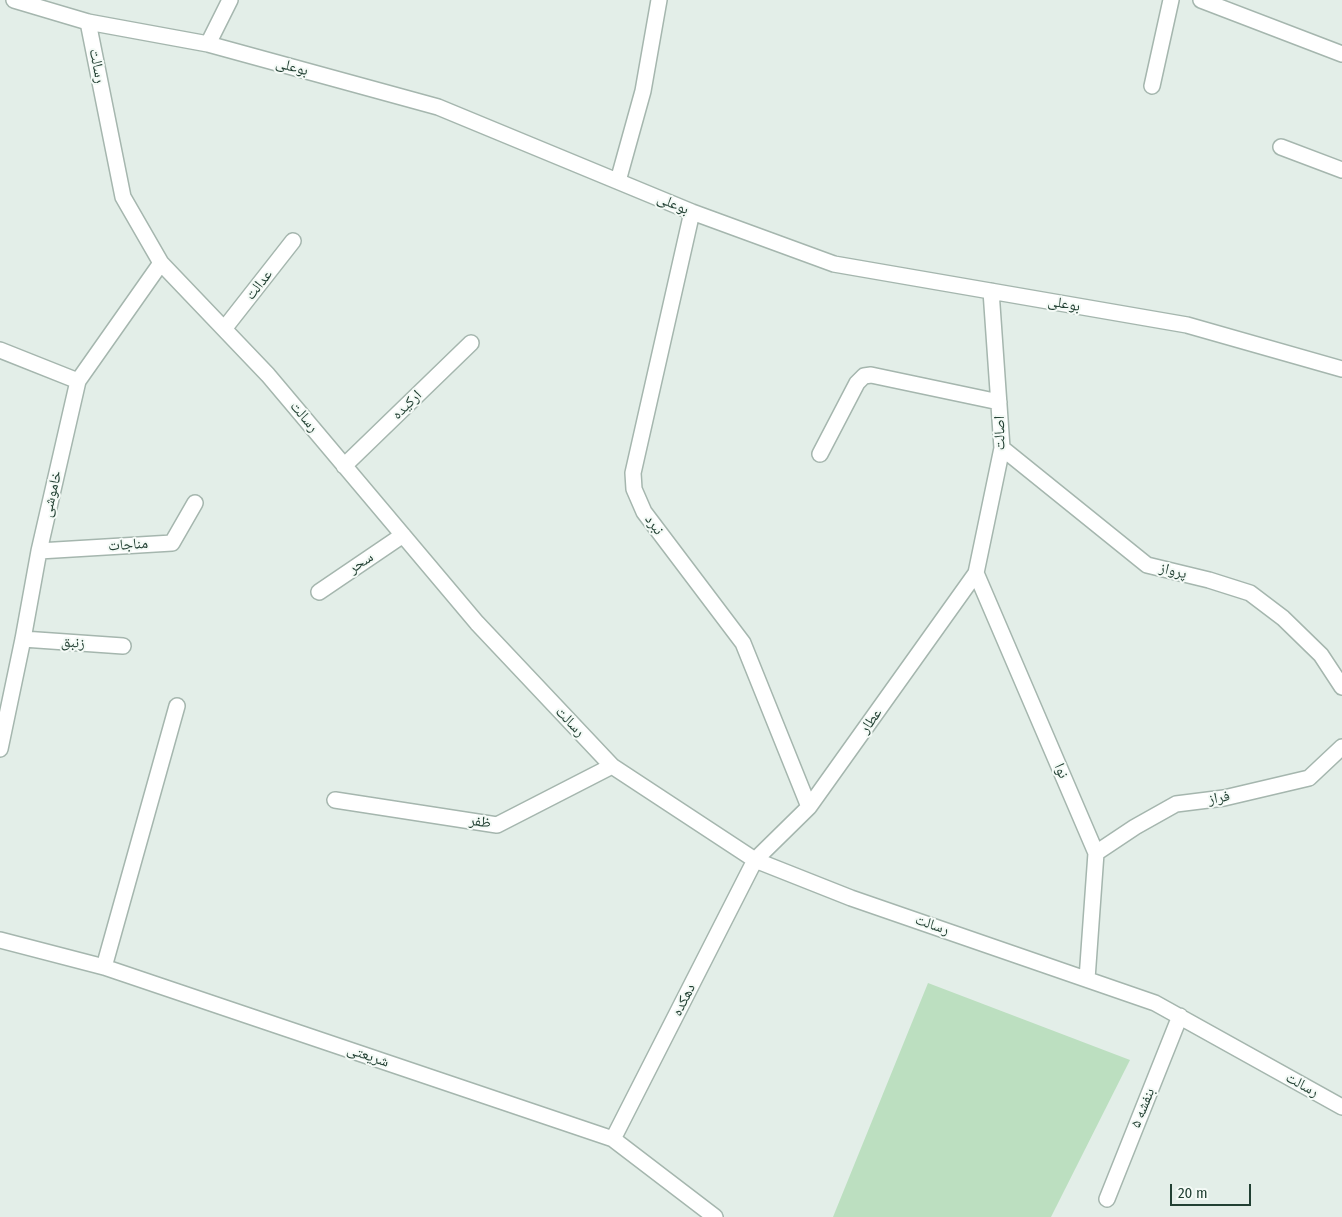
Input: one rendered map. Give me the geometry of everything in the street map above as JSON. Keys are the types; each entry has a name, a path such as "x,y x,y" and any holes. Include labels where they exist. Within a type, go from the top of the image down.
{"street":[{"name":"بوعلی","path":"14,0 88,22 208,44 438,107 692,212 834,264 1187,325 1342,369"},
{"path":"208,44 230,0"},
{"path":"618,180 643,91 659,0"},
{"path":"1152,86 1171,0"},
{"path":"1201,0 1342,54"},
{"name":"رسالت","path":"88,22 123,197 161,263 268,375 477,623 612,766 755,860 852,898 1155,1003 1342,1107"},
{"path":"1280,146 1342,170"},
{"name":"نبرد","path":"692,212 633,473 634,489 644,512 743,643 809,807"},
{"name":"عدالت","path":"224,329 293,241"},
{"name":"خاموشی","path":"0,749 39,551 78,381 161,263"},
{"name":"اصالت","path":"976,573 1002,448 991,291"},
{"name":"ارکیده","path":"344,466 471,344"},
{"path":"0,350 78,381"},
{"path":"820,454 857,383 864,376 871,375 999,402"},
{"name":"پرواز","path":"1002,448 1147,565 1209,580 1250,593 1282,618 1321,655 1342,687"},
{"name":"مناجات","path":"39,551 172,543 195,503"},
{"name":"سحر","path":"319,592 402,535"},
{"name":"عطار","path":"755,860 809,807 976,573"},
{"name":"نوا","path":"976,573 1096,853 1087,979"},
{"name":"زنبق","path":"23,639 123,646"},
{"path":"104,967 177,706"},
{"name":"فراز","path":"1096,853 1135,827 1176,804 1224,798 1309,778 1342,747"},
{"name":"ظفر","path":"335,800 497,825 612,766"},
{"name":"دهکده","path":"613,1139 755,860"},
{"name":"شریعتی","path":"0,940 104,967 613,1139 715,1217"},
{"name":"بنفشه ۵","path":"1107,1199 1180,1016"}],"green space":[{"path":"928,983 1130,1060 1051,1217 833,1217"}]}
